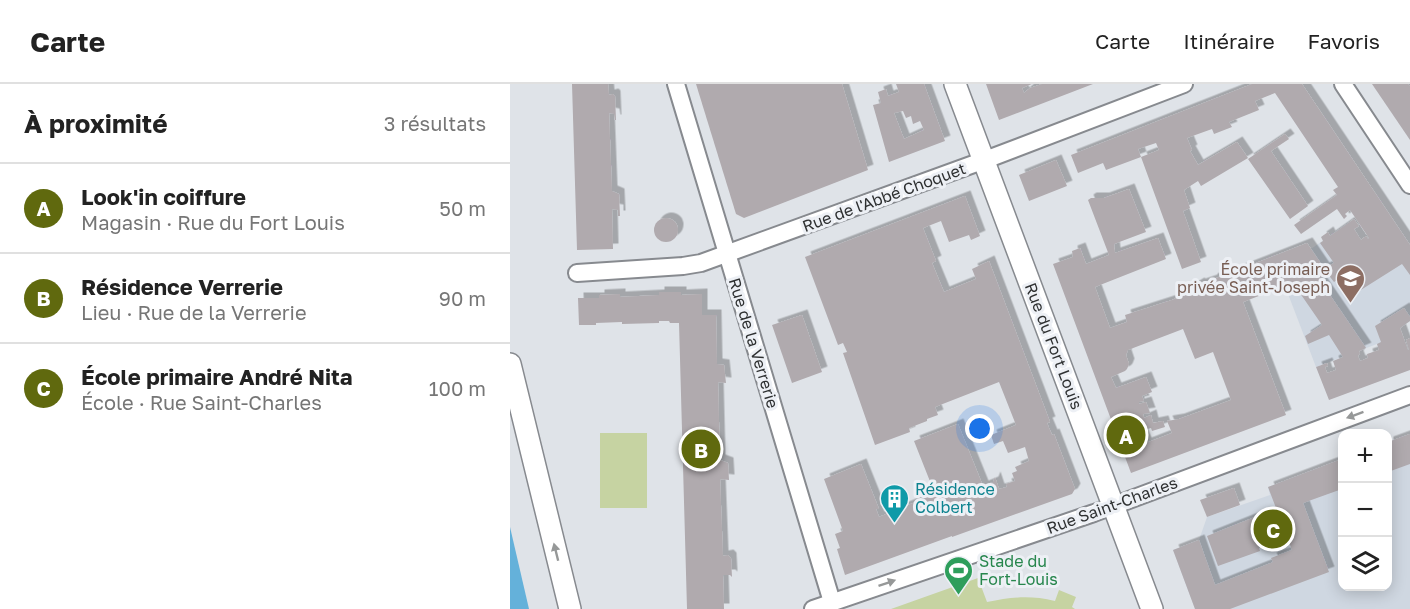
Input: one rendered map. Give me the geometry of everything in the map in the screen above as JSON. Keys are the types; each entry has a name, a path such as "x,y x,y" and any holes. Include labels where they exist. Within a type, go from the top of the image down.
{"street":[{"name":"Rue de la Verrerie","path":"676,84 832,602"},
{"name":"Rue du Fort Louis","path":"955,84 1152,609"},
{"name":"Rue de l'Abbé Choquet","path":"577,273 692,265 984,160 1184,84"},
{"path":"1343,84 1410,185"},
{"path":"510,364 570,609"},
{"name":"Rue Saint-Charles","path":"813,609 1114,505 1410,395"}],"shaded area":[{"name":"École primaire privée Saint-Joseph","path":"1393,221 1410,246 1410,321 1379,350 1377,344 1316,367 1285,286 1323,268 1311,249 1349,222 1363,243"},
{"path":"1410,434 1410,609 1195,609 1173,550 1199,540 1207,517 1270,495 1268,487 1338,461 1338,591 1392,591 1392,441"}],"green space":[{"path":"600,433 647,433 647,508 600,508"},
{"name":"Stade du Fort-Louis","path":"978,578 987,602 1021,597 1055,601 1059,590 1076,597 1072,607 1075,609 891,609"}],"water":[{"path":"510,527 529,609 510,609"}],"building":[{"path":"572,84 608,84 609,95 615,96 616,120 614,114 609,113 612,191 619,194 620,216 618,216 618,210 612,209 613,249 577,250"},
{"path":"696,84 842,84 868,170 744,218 736,214"},
{"path":"896,84 924,84 945,141 889,162 873,105 881,103 878,92 886,89 888,96 899,92","holes":["903,111 906,118 911,116 913,124 920,121 924,130 904,139 894,113"]},
{"path":"986,84 1032,84 1022,88 1024,93 1042,84 1093,84 999,120"},
{"path":"1252,84 1302,84 1410,245 1410,275 1402,264 1356,293 1343,276 1334,282 1327,273 1319,279 1366,348 1359,351 1360,361 1368,358 1367,354 1379,350 1377,344 1381,342 1375,326 1404,308 1410,321 1400,328 1408,350 1406,340 1410,338 1410,370 1329,400 1316,367 1327,363 1328,366 1325,367 1327,373 1336,370 1333,361 1343,357 1329,335 1308,344 1305,336 1322,325 1293,283 1243,302 1286,415 1131,473 1053,264 1073,257 1072,251 1080,248 1086,264 1109,255 1088,200 1104,198 1129,189 1146,232 1114,244 1115,253 1158,238 1166,259 1095,287 1110,328 1127,322 1125,315 1191,292 1189,289 1199,283 1307,243 1324,268 1334,263 1320,243 1323,241 1321,237 1328,232 1330,236 1354,219 1359,226 1354,229 1361,240 1366,236 1368,239 1350,210 1345,214 1347,216 1344,219 1337,209 1301,234 1294,225 1337,195 1333,190 1338,187 1275,93 1255,101 1259,110 1229,122 1232,127 1214,134 1212,129 1187,138 1192,150 1190,151 1198,165 1237,142 1248,158 1201,186 1198,181 1184,190 1190,208 1183,211 1201,262 1182,269 1141,157 1106,170 1103,163 1078,173 1071,155","holes":["1156,143 1159,150 1141,157 1138,149","1183,329 1195,359 1213,352 1231,400 1179,419 1167,421 1172,433 1146,443 1141,431 1151,428 1152,431 1165,427 1163,421 1153,423 1151,415 1144,418 1143,414 1150,413 1146,402 1139,404 1139,402 1144,401 1142,396 1152,392 1146,377 1116,388 1111,377 1127,369 1128,350"]},
{"path":"1372,84 1408,84 1410,86 1410,140"},
{"path":"1285,134 1289,139 1271,151 1308,206 1290,219 1248,159"},
{"path":"1056,160 1067,186 1029,201 1019,175"},
{"path":"965,196 980,236 971,240 969,235 949,242 941,221 923,228 936,261 932,263 944,292 976,279 972,269 989,261 1050,422 1047,423 1052,435 1054,434 1075,489 1072,494 845,575 835,534 843,531 824,479 861,464 879,509 876,509 879,517 935,494 914,441 958,424 983,486 993,482 995,477 999,489 1007,487 1006,484 1015,481 1012,473 1017,471 1015,467 1029,461 1025,447 1008,453 1003,441 994,444 991,435 1016,425 999,382 935,407 938,415 909,428 910,432 875,445 843,353 847,352 843,343 838,345 805,257"},
{"path":"666,218 671,219 677,225 677,235 671,241 666,242 661,241 655,235 654,230 655,225 661,219"},
{"path":"659,292 681,292 681,295 702,294 702,315 716,315 717,364 724,365 726,383 718,382 720,460 728,463 729,480 720,479 723,556 728,555 731,558 732,577 723,575 724,609 687,609 679,323 659,321 659,323 622,324 622,322 579,325 578,298 599,298 599,295 620,294 620,297 659,295"},
{"path":"802,315 822,372 792,383 772,325"},
{"path":"1410,434 1410,464 1392,471 1392,441"},
{"path":"1338,461 1338,490 1303,503 1329,572 1230,609 1195,609 1173,550 1199,540 1215,585 1273,562 1271,558 1292,550 1268,487"},
{"path":"1234,488 1240,505 1207,517 1200,500"},
{"path":"1260,515 1261,519 1255,521 1252,527 1260,551 1218,566 1207,536"}],"place":[{"name":"École primaire privée Saint-Joseph","path":"1351,304"},
{"name":"Look'in coiffure","path":"1126,435"},
{"name":"Résidence Verrerie","path":"701,449"},
{"name":"Résidence Colbert","path":"894,524"},
{"name":"École primaire André Nita","path":"1273,529"},
{"name":"Stade du Fort-Louis","path":"958,596"}]}
